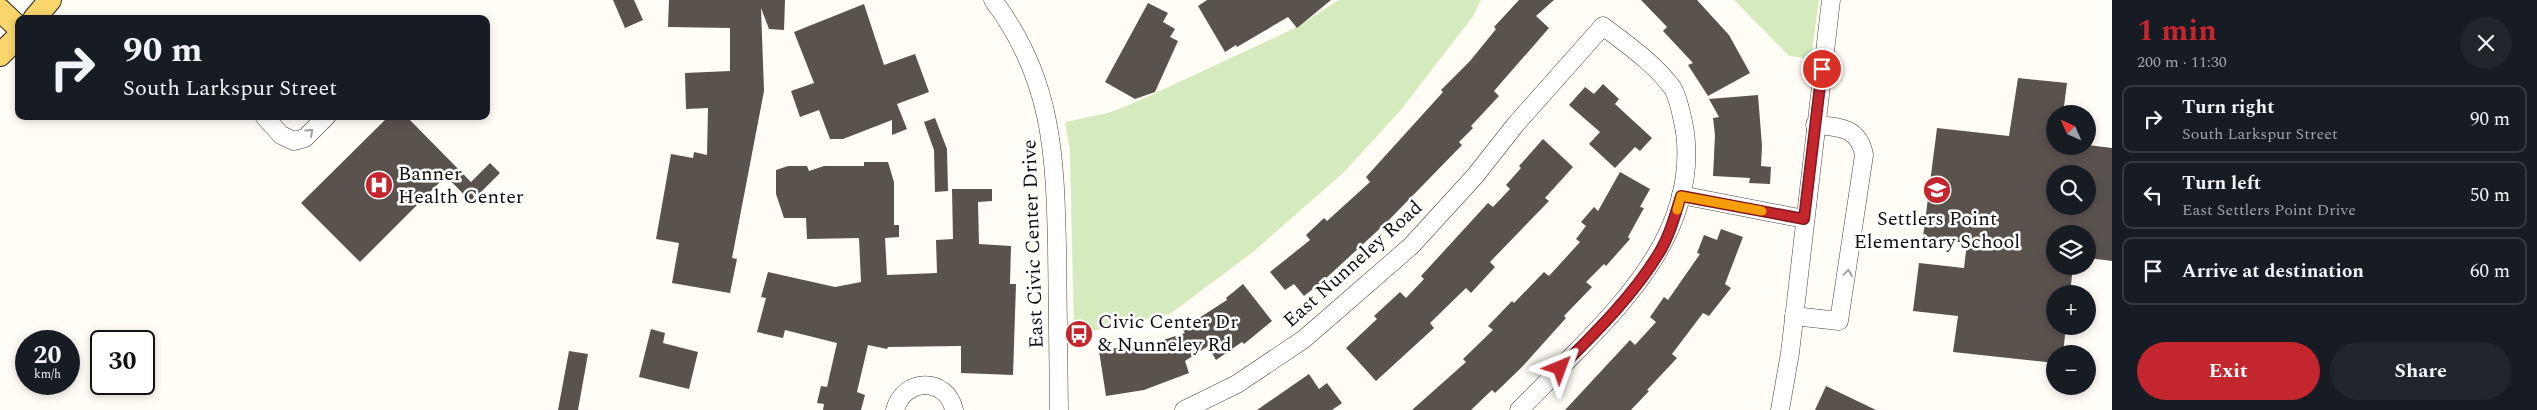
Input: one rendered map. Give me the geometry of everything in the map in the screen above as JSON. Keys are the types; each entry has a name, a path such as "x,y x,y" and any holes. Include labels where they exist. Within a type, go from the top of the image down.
{"main road":[{"path":"37,15 50,0"},
{"path":"0,10 15,24"},
{"path":"0,55 15,40"}],"street":[{"name":"East Civic Center Drive","path":"993,0 1013,28 1033,70 1042,95 1051,135 1056,178 1059,410"},
{"path":"1780,410 1794,316 1814,125 1831,0"},
{"name":"East Nunneley Road","path":"1184,410 1237,384 1304,339 1411,246 1475,176 1516,124 1603,26 1647,62 1672,87 1684,123 1688,155 1681,196"},
{"path":"268,120 280,134 294,141 305,138 323,120"},
{"path":"1794,316 1839,321 1864,155 1862,144 1852,133 1841,128 1814,125"},
{"path":"1521,409 1612,316 1660,253 1674,222 1681,196 1804,219"},
{"path":"895,410 902,394 910,388 929,384 947,394 954,410"}],"green space":[{"path":"1339,0 1481,0 1474,15 1400,111 1343,173 1253,252 1170,314 1093,331 1074,332 1070,151 1065,122 1108,113 1134,103 1293,29"},
{"path":"1734,0 1819,0 1811,59 1789,56"}],"building":[{"path":"613,0 634,0 643,20 625,28"},
{"path":"669,0 785,0 784,30 769,29 761,8 764,91 732,258 737,259 730,293 672,283 679,243 656,239 671,154 693,158 694,152 707,155 708,108 686,109 685,73 730,71 730,28 668,27"},
{"path":"1207,0 1331,0 1297,28 1288,17 1225,52 1198,6"},
{"path":"1519,0 1554,0 1536,16 1549,28 1494,91 1499,96 1471,126 1473,128 1459,142 1462,145 1386,223 1324,280 1304,296 1294,284 1285,290 1270,272 1310,240 1306,235 1324,218 1327,221 1370,182 1366,177 1443,92 1441,90 1470,61 1496,29 1494,27"},
{"path":"1641,0 1697,0 1729,35 1750,73 1708,96 1688,65 1693,63 1663,31 1667,27"},
{"path":"1148,3 1168,13 1163,22 1175,29 1170,37 1178,41 1155,92 1135,99 1105,82"},
{"path":"864,4 884,65 915,54 929,92 897,104 907,129 892,135 892,120 843,139 830,139 819,110 800,117 791,91 814,83 794,32"},
{"path":"2018,78 2067,83 2064,105 2046,105 2046,155 2096,155 2096,146 2112,148 2112,261 2096,259 2096,225 2046,225 2046,275 2072,275 2071,285 2046,285 2046,335 2065,335 2064,345 2046,345 2046,362 1953,352 1958,316 1913,311 1919,263 1964,268 1967,243 1923,237 1937,128 2009,136"},
{"path":"1603,84 1619,99 1615,104 1652,138 1640,151 1635,147 1615,168 1589,144 1600,132 1569,105 1585,87 1594,94"},
{"path":"1758,95 1762,146 1761,166 1771,167 1770,184 1749,183 1750,178 1713,176 1715,135 1713,118 1719,117 1709,99"},
{"path":"935,118 947,149 948,191 935,192 934,150 924,122"},
{"name":"Banner Health Center","path":"385,120 410,120 471,182 490,163 500,173 471,202 446,176 360,262 301,203"},
{"path":"1543,139 1573,167 1545,198 1549,201 1490,262 1495,267 1471,293 1466,288 1430,323 1434,328 1376,381 1346,348 1377,319 1374,316 1400,292 1406,298 1424,279 1421,276 1488,203 1493,207 1510,189 1506,185 1521,168 1519,166"},
{"path":"864,162 888,162 894,182 894,225 899,225 899,237 885,238 887,275 937,273 936,240 953,239 952,189 992,189 992,201 978,202 979,244 1011,246 1010,284 1016,284 1013,375 961,373 961,346 888,347 887,349 868,345 857,392 865,395 861,410 823,410 824,404 817,403 821,386 827,387 837,343 785,330 783,338 757,332 766,298 761,297 768,272 835,287 861,282 859,238 807,239 806,218 784,218 776,194 776,170 788,166 807,166 809,171 824,166 864,166"},
{"path":"1620,172 1650,189 1640,207 1644,208 1628,237 1630,239 1606,266 1604,264 1586,282 1592,287 1564,316 1566,318 1521,368 1495,393 1492,390 1471,410 1412,410 1466,362 1463,359 1493,330 1488,326 1512,301 1514,303 1544,272 1549,276 1580,242 1576,239 1586,226 1581,222 1594,207 1598,211"},
{"path":"1721,229 1743,237 1725,284 1731,288 1709,316 1703,313 1672,354 1677,358 1647,390 1649,391 1631,410 1565,410 1630,340 1635,345 1656,322 1650,317 1664,297 1668,300 1700,254 1697,253 1704,235 1717,240"},
{"path":"1243,284 1272,321 1244,344 1242,342 1216,360 1208,346 1185,361 1189,373 1144,390 1106,396 1099,351 1135,345 1135,349 1185,333 1182,329 1227,300 1226,298"},
{"path":"651,329 665,333 663,343 698,352 689,389 639,377"},
{"path":"569,351 588,354 578,410 558,410"},
{"path":"1309,374 1319,389 1327,383 1342,403 1332,410 1257,410"},
{"path":"1826,386 1876,410 1815,410"}],"slow traffic":[{"path":"1677,210 1681,196 1762,211"}],"place":[{"name":"Banner Health Center","path":"379,185"},
{"name":"Settlers Point Elementary School","path":"1937,190"},
{"name":"Civic Center Dr & Nunneley Rd","path":"1079,334"}],"route":[{"path":"1560,368 1612,316 1660,253 1674,222 1681,196 1804,219 1822,69"}]}
